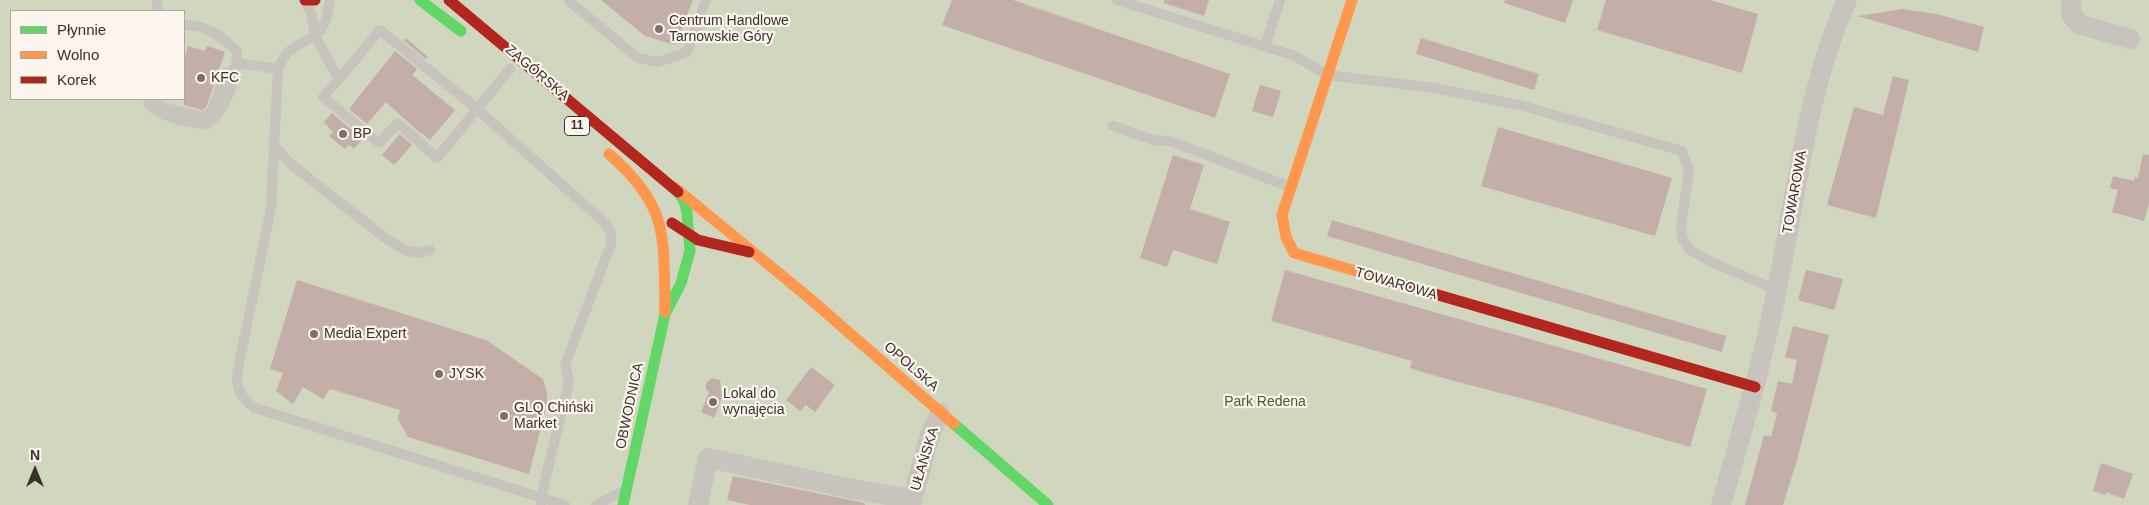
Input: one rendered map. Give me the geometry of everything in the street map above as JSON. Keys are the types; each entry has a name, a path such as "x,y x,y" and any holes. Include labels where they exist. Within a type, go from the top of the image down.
{"main road":[{"path":"305,0 315,0"},
{"path":"420,0 467,36"},
{"name":"ZAGÓRSKA","path":"449,0 674,188"},
{"name":"TOWAROWA","path":"1352,0 1282,215 1286,237 1294,253 1755,387"},
{"name":"ZAGÓRSKA","path":"499,60 513,72"},
{"name":"11","path":"598,144 620,163 649,197"},
{"name":"OPOLSKA","path":"674,188 808,297 1048,505"},
{"name":"OBWODNICA","path":"623,505 665,314 687,268 684,201 674,188"},
{"path":"649,197 686,232 722,247 754,252"},
{"name":"OBWODNICA","path":"649,197 659,224 664,249 665,314"},
{"path":"664,249 671,237 686,232 709,226 724,229"},
{"path":"687,268 703,254 722,247"}],"street":[{"name":"TOWAROWA","path":"1721,505 1755,387 1777,290 1808,116 1846,0"},
{"path":"2072,0 2071,14 2079,24 2130,39"},
{"name":"UŁAŃSKA","path":"912,502 930,434 940,413"},
{"path":"698,505 708,458 853,482 912,502"}],"lane":[{"path":"305,0 311,13 315,36 340,79"},
{"path":"330,0 327,22 315,36 287,53 278,69 271,208 236,378 240,394 244,400 255,408 541,501 565,505"},
{"path":"569,1 638,58 658,62 687,52 706,0"},
{"path":"1117,0 1295,56 1327,76 1435,88 1523,106 1682,151 1688,172 1681,225 1682,238 1689,248 1711,262 1777,290"},
{"path":"1265,47 1280,0"},
{"path":"150,100 149,105 155,110 174,119 208,124 219,114 226,102 236,66 237,51 227,42 189,25"},
{"path":"513,72 476,108 437,158 398,122 379,143 324,98 380,30 476,108 606,224 611,235 611,244 565,365 569,382 541,501"},
{"path":"236,66 278,69"},
{"path":"1113,126 1153,140 1170,142 1290,187"},
{"path":"273,144 292,164 384,237 406,251 419,253 430,250"},
{"path":"596,505 617,494 627,486"}],"green space":[{"name":"Park Redena","path":"0,0 2149,0 2149,505 0,505"}],"building":[{"name":"Centrum Handlowe Tarnowskie Góry","path":"601,0 693,0 675,45 645,36"},
{"path":"952,0 1013,0 1230,74 1215,118 942,25"},
{"path":"1164,0 1209,0 1204,16 1164,3"},
{"path":"1505,0 1573,0 1565,23 1504,3"},
{"path":"1606,0 1710,0 1758,14 1742,73 1597,30"},
{"path":"1902,9 1936,14 1984,27 1978,52 1858,16"},
{"path":"406,38 428,57 426,59 404,41"},
{"path":"1421,38 1539,74 1534,90 1416,54"},
{"name":"KFC","path":"188,46 205,51 207,46 225,52 206,107 202,110 184,105 185,57"},
{"path":"395,51 417,69 412,75 455,110 430,140 386,102 367,124 349,109"},
{"path":"1893,76 1909,80 1876,218 1827,205 1854,107 1883,115"},
{"path":"1260,85 1281,91 1273,117 1252,111"},
{"name":"BP","path":"332,113 362,139 354,149 349,145 345,149 329,136 333,132 324,122"},
{"path":"1498,127 1672,178 1655,236 1481,186"},
{"name":"BP","path":"400,134 412,145 394,165 382,155"},
{"path":"2143,154 2149,155 2149,203 2144,221 2112,212 2118,190 2110,188 2113,176 2134,181 2135,177 2138,178"},
{"path":"1173,155 1204,165 1190,209 1230,222 1217,264 1173,250 1167,267 1140,258"},
{"path":"1332,220 1726,336 1722,352 1327,236"},
{"path":"1285,270 1707,389 1690,447 1543,404 1439,377 1410,368 1412,361 1271,321"},
{"path":"1806,270 1843,279 1834,310 1798,300"},
{"path":"297,280 486,340 543,379 547,393 547,404 529,474 408,437 398,419 400,410 330,389 323,399 303,387 293,404 276,391 283,373 270,369"},
{"path":"1793,326 1829,335 1797,460 1783,505 1745,505 1764,435 1771,437 1777,413 1771,411 1778,381 1792,384 1797,360 1785,357"},
{"path":"811,367 835,385 815,412 806,405 800,411 786,400"},
{"name":"Lokal do wynajęcia","path":"712,378 720,380 721,390 724,392 714,418 701,412 709,392 706,389 706,383"},
{"path":"2101,463 2133,474 2124,499 2106,492 2105,495 2093,491"},
{"path":"733,476 865,503 865,505 750,505 727,500"}],"traffic: fast":[{"path":"420,0 461,31"},
{"path":"623,505 665,314 681,283 690,251 687,212 684,201 678,192"},
{"path":"954,424 1048,505"}],"traffic: slow":[{"path":"1352,0 1282,215 1286,237 1294,253 1390,281"},
{"path":"609,154 644,191 653,208 663,244 665,312"},
{"path":"674,187 808,297 954,424"}],"traffic: jam":[{"path":"305,0 315,0"},
{"path":"449,0 678,192"},
{"path":"672,223 698,240 749,252"},
{"path":"1390,281 1755,387"}],"place":[{"name":"Centrum Handlowe Tarnowskie Góry","path":"659,29"},
{"name":"KFC","path":"201,78"},
{"name":"BP","path":"343,134"},
{"name":"Media Expert","path":"314,334"},
{"name":"JYSK","path":"439,374"},
{"name":"Lokal do wynajęcia","path":"713,402"},
{"name":"GLQ Chiński Market","path":"504,416"}]}
